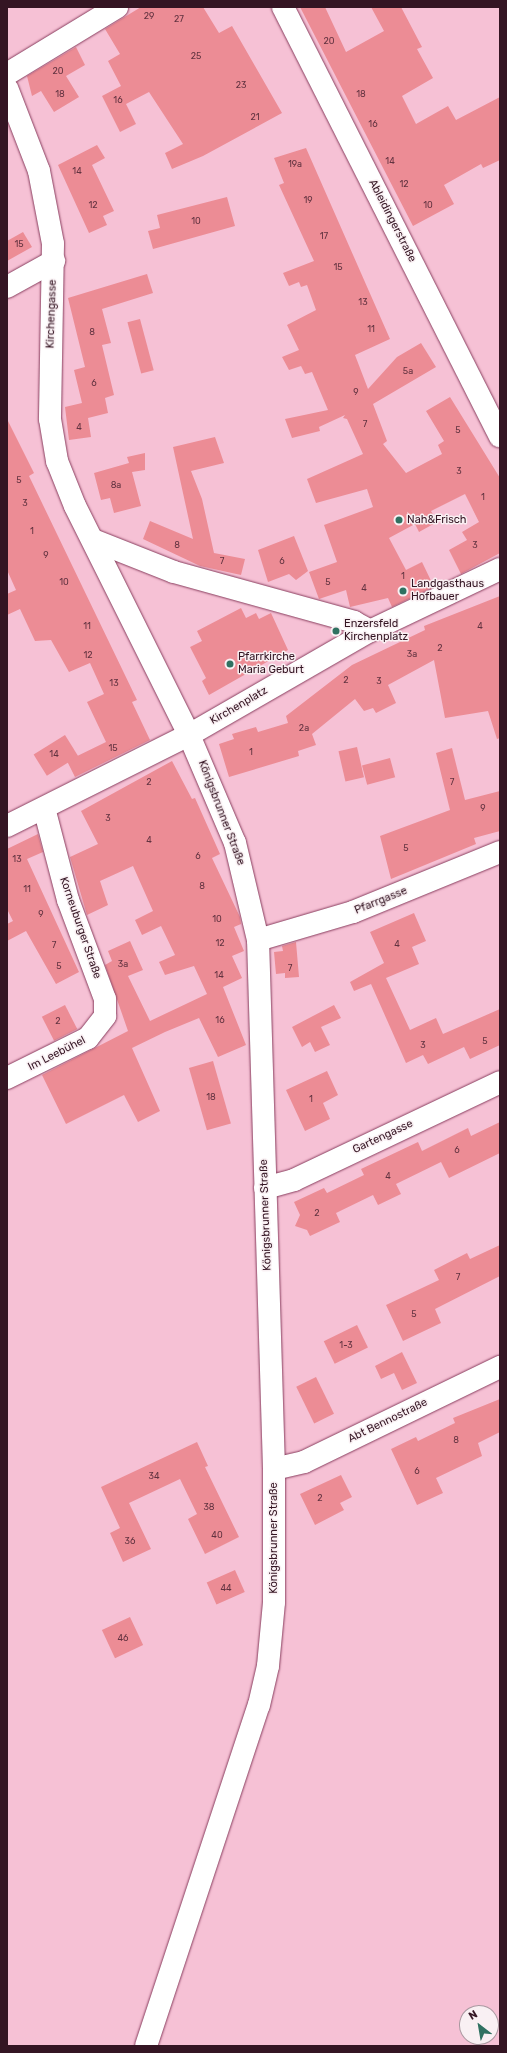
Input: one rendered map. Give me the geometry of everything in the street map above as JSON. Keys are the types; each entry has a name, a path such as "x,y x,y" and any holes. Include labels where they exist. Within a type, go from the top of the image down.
{"street":[{"path":"7,74 117,7"},
{"name":"Ableidingerstraße","path":"283,7 500,436"},
{"name":"Kirchengasse","path":"7,88 39,171 54,261 50,377 53,443 65,484 92,540"},
{"path":"7,286 54,261"},
{"path":"92,540 167,570 354,622 370,631"},
{"path":"7,826 188,735 92,540"},
{"name":"Kirchenplatz","path":"188,735 370,631 500,569"},
{"name":"Königsbrunner Straße","path":"146,2046 259,1705 273,1631 274,1469 258,940 235,843 188,735"},
{"name":"Korneuburger Straße","path":"44,808 68,900 105,999 102,1023"},
{"name":"Pfarrgasse","path":"258,940 353,912 500,852"},
{"name":"Im Leebühel","path":"7,1078 88,1038 102,1023"},
{"name":"Gartengasse","path":"265,1188 294,1180 500,1082"},
{"name":"Abt Bennostraße","path":"274,1469 304,1462 500,1367"}],"building":[{"path":"141,7 203,7 219,33 232,26 282,113 203,156 172,169 165,153 183,144 149,92 126,104 136,124 120,132 102,96 121,86 108,61 120,54 105,29"},
{"path":"300,7 325,7 346,52 384,31 371,7 401,7 422,47 417,49 433,78 402,96 416,124 448,106 456,120 500,97 500,160 483,168 481,164 444,185 454,204 413,226"},
{"path":"76,47 85,65 66,76 79,97 54,112 41,91 32,96 27,76"},
{"path":"97,145 105,158 92,165 114,211 103,216 107,225 89,233 58,165"},
{"path":"306,148 390,339 355,355 368,389 397,357 421,343 436,367 373,404 387,441 383,444 406,473 442,454 438,445 444,441 426,411 450,397 500,478 500,553 461,574 449,550 467,540 462,532 479,522 465,494 431,511 437,522 419,532 415,524 389,538 406,570 422,562 434,587 392,607 388,598 350,607 346,590 319,599 309,572 337,562 324,525 373,507 367,489 316,503 307,479 363,454 347,419 343,418 345,415 319,427 320,431 292,438 285,419 328,410 312,372 305,374 301,366 289,370 282,357 299,350 287,325 316,310 307,285 301,287 299,282 289,286 283,273 314,261 279,185 284,183 274,158"},
{"path":"227,197 235,226 153,249 148,231 160,228 157,215"},
{"path":"23,232 32,247 7,261 7,241"},
{"path":"147,274 153,293 102,309 111,343 102,345 114,395 105,398 108,413 88,418 91,437 69,440 65,407 82,403 74,370 85,367 68,298"},
{"path":"140,319 154,370 141,374 127,322"},
{"path":"7,419 34,473 29,476 137,700 132,702 150,740 75,777 67,761 106,742 87,702 104,694 90,663 69,672 51,640 35,641 20,609 7,615 7,594 16,590 7,570"},
{"path":"215,437 224,463 191,471 202,499 214,553 245,559 241,575 200,566 143,539 150,521 193,539 173,447"},
{"path":"145,453 145,470 132,472 141,506 114,513 110,498 101,500 94,473 129,463 127,457"},
{"path":"294,536 308,571 296,580 289,574 268,582 258,550"},
{"path":"500,596 500,738 497,739 488,711 445,718 434,660 388,685 396,703 376,713 373,708 364,711 355,699 312,734 316,745 298,751 299,756 229,777 219,744 234,739 232,734 256,727 258,732 288,723 286,716 352,665 425,630 424,626"},
{"name":"Pfarrkirche Maria Geburt","path":"241,608 246,618 256,613 259,619 271,613 288,650 209,695 202,681 206,678 190,647 202,641 197,631"},
{"path":"65,735 78,756 47,776 34,755"},
{"path":"357,747 364,777 345,781 338,751"},
{"path":"452,748 465,800 500,791 500,831 474,838 476,844 391,879 380,836 450,810 436,753"},
{"path":"390,758 395,777 367,785 362,766"},
{"path":"172,761 192,799 195,798 220,854 212,858 240,917 241,924 234,927 244,951 232,956 242,978 223,987 246,1045 218,1057 199,1018 165,1032 132,1048 160,1111 138,1122 124,1095 66,1124 42,1075 128,1031 105,965 112,961 108,951 130,941 143,970 128,976 150,1021 207,994 194,966 165,975 159,962 175,955 161,926 142,935 135,920 153,911 133,866 100,881 108,905 87,915 70,857 98,844 81,811"},
{"path":"38,834 43,852 27,859 79,972 56,984 26,931 7,941 7,924 13,921 7,909 7,849"},
{"path":"414,913 426,941 412,947 419,964 386,978 410,1030 436,1018 443,1034 500,1009 500,1045 470,1059 464,1047 428,1064 423,1055 406,1063 371,984 354,991 350,982 384,963 370,932"},
{"path":"296,942 299,977 285,978 285,973 276,974 274,952 283,951 282,946"},
{"path":"65,1005 77,1029 54,1041 42,1017"},
{"path":"334,1005 341,1018 321,1027 330,1045 315,1052 310,1042 302,1047 292,1027"},
{"path":"213,1061 231,1123 207,1130 189,1068"},
{"path":"327,1071 338,1095 323,1103 330,1119 305,1131 286,1090"},
{"path":"500,1122 500,1153 449,1178 441,1162 396,1184 401,1194 378,1205 373,1195 336,1213 340,1222 310,1236 307,1230 295,1226 300,1215 294,1202 324,1188 327,1193 364,1175 361,1169 418,1142 422,1151 468,1128 471,1136"},
{"path":"500,1245 500,1276 435,1309 441,1323 403,1341 386,1305 439,1280 434,1270 467,1253 470,1259"},
{"path":"357,1325 368,1347 335,1364 324,1341"},
{"path":"402,1352 417,1383 402,1390 394,1373 381,1379 375,1366"},
{"path":"316,1377 334,1414 314,1423 296,1387"},
{"path":"500,1399 500,1432 478,1443 482,1456 436,1478 443,1493 417,1505 391,1449 416,1437 418,1441 455,1423 453,1418"},
{"path":"197,1442 208,1466 205,1467 239,1537 205,1554 188,1519 197,1514 180,1479 129,1503 151,1549 123,1562 110,1533 120,1528 101,1487"},
{"path":"341,1475 352,1497 340,1503 344,1510 315,1525 300,1494"},
{"path":"235,1570 245,1592 216,1605 207,1583"},
{"path":"130,1617 143,1645 115,1658 102,1630"}],"place":[{"name":"Nah&Frisch","path":"399,520"},
{"name":"Landgasthaus Hofbauer","path":"403,591"},
{"name":"Enzersfeld Kirchenplatz","path":"336,631"},
{"name":"Pfarrkirche Maria Geburt","path":"230,664"}]}
